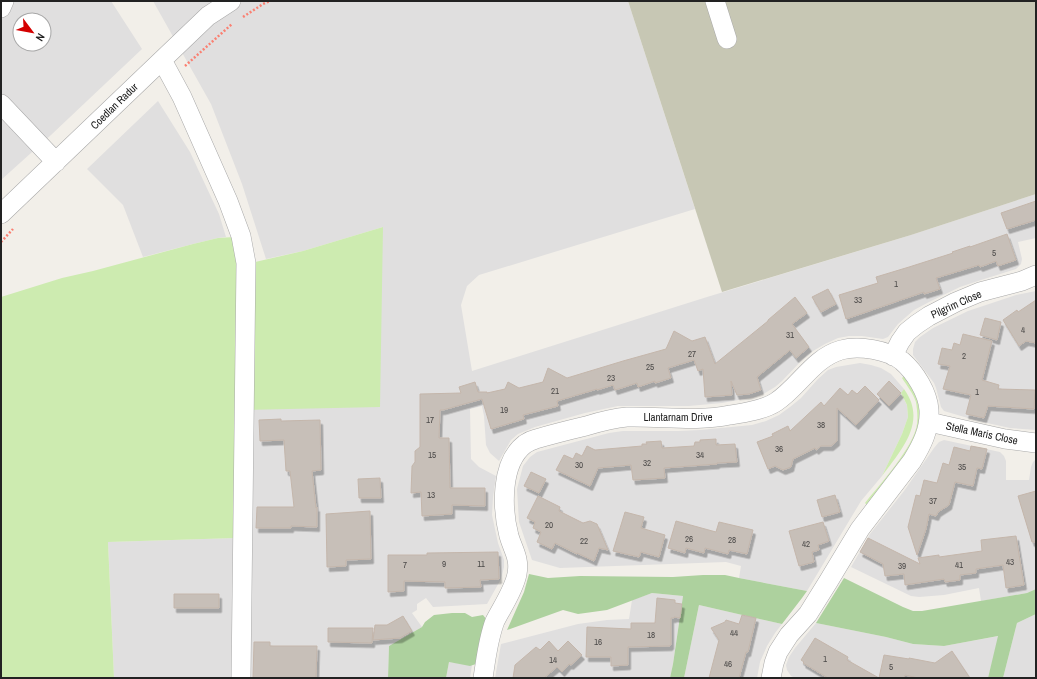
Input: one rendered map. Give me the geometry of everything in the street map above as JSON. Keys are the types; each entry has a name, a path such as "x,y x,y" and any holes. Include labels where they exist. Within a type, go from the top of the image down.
{"street":[{"path":"1,8 4,1"},
{"name":"Coedlan Radur","path":"1,214 208,16 231,1"},
{"path":"715,1 727,39"},
{"path":"162,60 182,97 228,201 241,236 246,263 241,678"},
{"path":"1,104 56,162"},
{"name":"Pilgrim Close","path":"893,356 900,342 908,332 929,316 980,292 1022,281 1036,275"},
{"name":"Llantarnam Drive","path":"483,678 489,638 495,622 517,577 518,565 516,553 509,536 505,516 504,495 506,478 511,463 520,449 526,444 536,439 610,419 626,417 702,419 728,416 764,408 775,403 786,395 816,364 828,355 841,350 866,348 893,356 902,361 916,377 928,398 929,422 925,437 912,461 860,528 808,614 789,635 778,652 771,678"},
{"name":"Stella Maris Close","path":"929,422 1004,439 1036,443"}],"shaded area":[{"path":"1,1 111,1 142,49 1,180"},
{"path":"153,1 628,1 695,209 479,275 467,286 461,305 472,371 911,235 1036,194 1036,238 1018,242 1022,259 1021,264 1016,269 960,287 931,301 914,310 898,324 888,337 883,339 849,336 838,338 825,344 803,359 775,387 755,397 722,403 689,406 618,406 585,413 535,427 518,434 511,440 499,461 490,453 486,445 482,406 470,409 471,459 479,467 496,476 492,515 498,543 504,560 501,579 487,604 433,607 426,598 417,604 417,610 412,613 422,627 389,646 388,678 246,678 248,410 383,227 303,251 266,259 242,184 211,104"},
{"path":"628,1 1036,1 1036,194 911,235 722,292"},
{"path":"158,101 190,152 219,214 226,237 143,257 123,205 87,169"},
{"path":"1036,291 1036,430 1010,428 978,421 944,411 941,407 934,383 913,355 915,342 933,328 968,311 1016,295"},
{"path":"860,363 881,368 891,374 904,389 901,394 907,405 908,417 902,434 882,476 861,501 807,591 739,578 741,566 726,562 560,568 532,560 519,522 517,489 523,466 530,457 537,452 609,433 623,431 700,430 752,425 779,415 801,398 828,370 836,367"},
{"path":"944,440 1000,452 1006,461 1006,480 1029,480 1031,467 1036,459 1036,589 1027,593 981,601 979,588 944,595 919,597 911,596 851,567 870,534 904,491 934,448 939,442"},
{"path":"236,538 233,678 114,678 108,542"},
{"path":"652,593 683,596 670,678 495,678 501,644 578,624 629,619 632,600"},
{"path":"699,605 782,624 767,646 760,662 757,678 684,678"},
{"path":"1036,614 1036,678 1003,678 1017,623"},
{"path":"816,623 913,644 944,646 999,636 988,678 795,678 791,676 787,670 786,665 789,657"},
{"path":"449,662 472,665 470,678 446,678"}],"green space":[{"path":"383,227 380,407 248,410 251,263 303,251"},
{"path":"234,237 240,265 236,538 108,542 114,678 1,678 1,297 62,278 193,244 218,238"},
{"path":"904,376 915,391 920,407 920,425 911,447 867,505 865,503 896,465 915,433 917,424 916,402 902,378"},
{"path":"904,389 911,401 913,424 904,446 882,476 902,434 908,417 907,405 901,393"},
{"path":"529,574 548,578 580,576 673,577 725,575 807,591 782,624 699,605 684,678 670,678 683,596 652,593 607,610 578,614 563,610 507,630 524,592"},
{"path":"844,578 913,611 922,611 1027,593 1036,589 1036,614 1017,623 1003,678 988,678 998,636 944,646 913,644 816,623"},
{"path":"465,613 472,617 483,615 487,620 479,663 470,666 449,662 446,678 388,678 389,646 422,627 425,622 434,615"}],"building":[{"path":"1036,201 1036,220 1007,229 1001,213"},
{"path":"1007,234 1016,260 998,266 996,261 980,267 979,265 936,278 940,289 924,294 924,292 846,319 839,295 878,283 876,277 953,253 952,252"},
{"path":"828,289 836,304 821,312 812,297"},
{"path":"795,297 807,313 792,324 809,347 796,358 790,350 757,377 761,390 749,394 737,395 731,381 732,395 705,397 703,369 698,371 694,360 668,368 671,378 655,383 655,381 638,387 637,383 615,390 613,385 597,389 557,401 558,406 523,415 524,419 491,429 482,399 440,410 439,438 449,438 450,488 485,488 485,506 452,505 452,514 422,516 421,492 411,493 412,466 415,462 415,451 420,447 420,394 461,393 459,387 475,382 478,392 487,393 505,389 508,382 519,388 543,382 548,368 567,378 666,349 674,331 692,341 705,337 715,364"},
{"path":"1036,300 1036,343 1026,341 1019,346 1003,320 1017,310 1018,312"},
{"path":"985,318 1001,322 997,340 980,335"},
{"path":"963,334 992,341 982,380 999,385 998,389 1035,390 1034,409 988,406 984,418 966,414 971,395 943,389 950,366 938,364 942,348 952,350 954,343 960,345"},
{"path":"889,381 901,393 889,406 877,394"},
{"path":"865,386 879,400 856,425 837,408 837,441 831,446 821,446 816,450 815,448 793,459 791,467 783,470 775,466 768,469 757,442 773,436 772,434 788,426 790,431 821,402 824,406 840,388 848,395 852,390 857,394"},
{"path":"281,419 281,421 320,420 321,470 312,471 316,508 317,507 317,527 291,526 291,528 256,528 257,507 294,507 290,471 286,471 284,440 260,441 259,420"},
{"path":"716,439 716,445 735,444 737,462 664,468 665,478 633,480 631,465 598,468 590,486 556,470 564,455 573,459 576,453 582,456 587,446 595,450 642,446 642,444 647,444 646,442 661,441 662,448 694,446 695,442 700,442 700,440"},
{"path":"971,446 987,449 982,469 977,468 973,486 955,482 949,505 938,512 936,516 929,514 926,529 917,555 908,527 916,495 920,496 924,480 937,483 943,463 949,465 954,447 970,451"},
{"path":"531,472 546,479 539,493 524,486"},
{"path":"380,478 381,498 359,498 358,479"},
{"path":"1036,491 1036,542 1032,542 1018,496"},
{"path":"835,495 840,512 822,517 817,500"},
{"path":"538,496 560,507 559,511 583,523 590,521 597,524 608,550 599,548 594,561 555,543 552,549 537,542 541,532 533,528 535,522 527,518"},
{"path":"370,511 371,559 346,560 346,566 327,567 326,514"},
{"path":"625,512 644,517 641,528 665,535 659,557 641,552 639,557 613,551"},
{"path":"676,521 716,532 719,522 753,530 747,554 729,550 728,554 705,548 704,553 686,548 685,553 668,548"},
{"path":"823,522 829,541 818,545 819,550 812,552 814,562 799,566 789,531"},
{"path":"1016,536 1024,585 1006,588 1003,565 976,569 976,573 960,575 960,580 945,582 944,579 905,585 904,574 885,576 883,564 860,552 868,538 920,564 918,558 939,555 939,557 982,551 981,540"},
{"path":"498,552 499,579 480,580 481,587 445,588 445,582 404,581 404,591 388,592 388,555"},
{"path":"174,594 219,594 219,608 174,608"},
{"path":"657,598 675,600 675,603 682,604 680,618 671,618 670,646 628,647 628,665 611,666 611,657 586,657 587,627 631,629 631,623 655,623"},
{"path":"742,615 756,618 748,652 746,652 739,678 709,678 719,640 711,628 725,622 726,620 739,624"},
{"path":"403,616 412,631 400,638 373,640 375,625 387,625"},
{"path":"328,628 373,628 372,643 328,642"},
{"path":"815,638 848,657 847,660 879,678 828,678 803,663 804,662 801,660"},
{"path":"549,641 558,651 568,641 582,655 571,665 569,664 562,672 557,667 544,678 513,678 515,665 536,647 540,650"},
{"path":"254,642 270,642 270,646 317,646 316,678 253,678"},
{"path":"952,651 970,678 918,678 905,675 904,678 879,678 884,655 935,663"}]}
